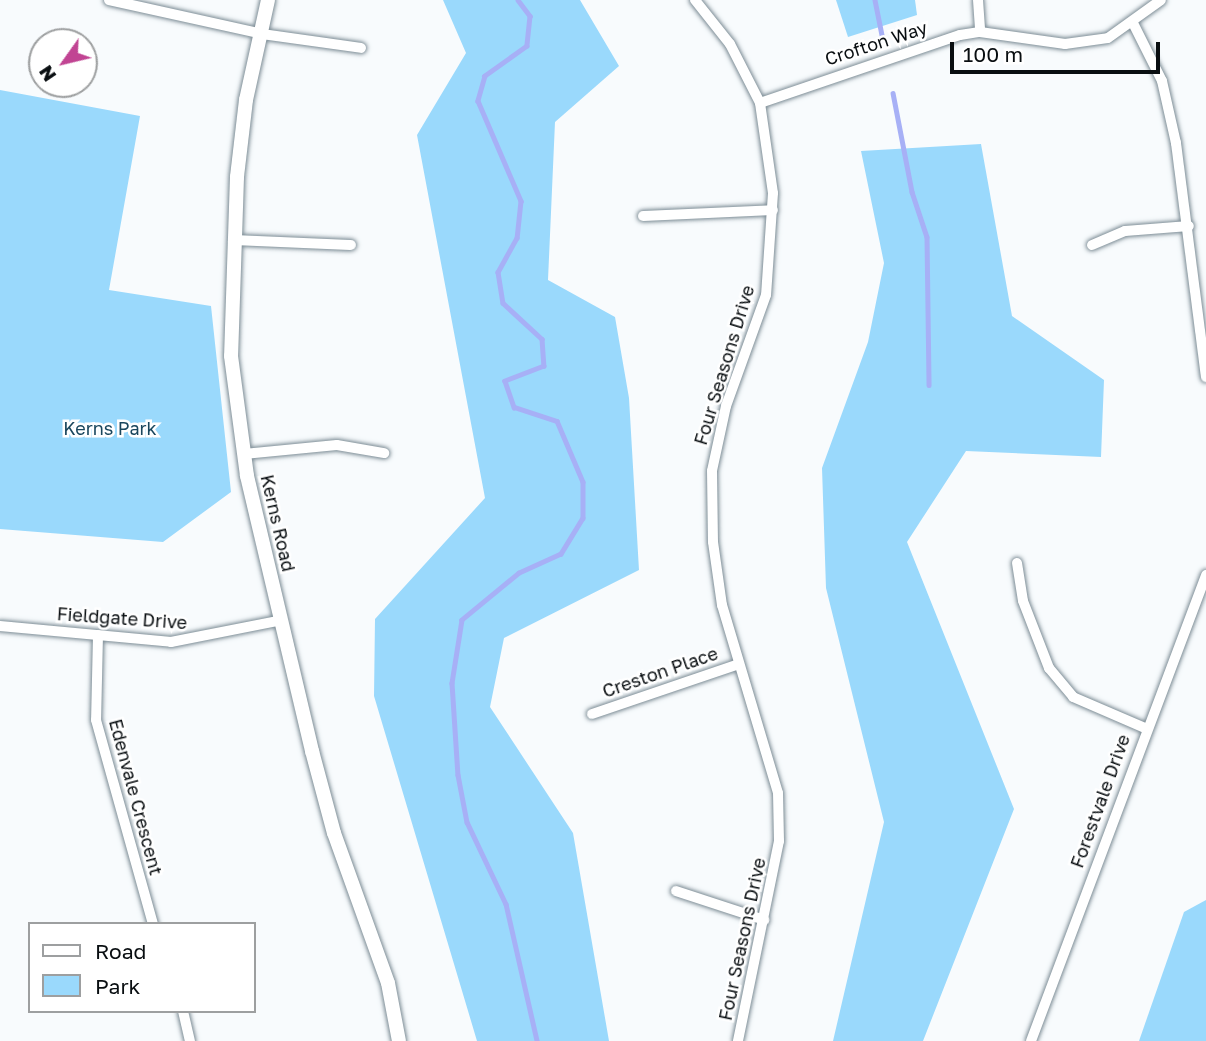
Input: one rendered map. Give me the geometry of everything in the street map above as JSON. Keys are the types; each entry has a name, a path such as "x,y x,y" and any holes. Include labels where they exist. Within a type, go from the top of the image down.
{"street":[{"path":"109,0 262,34 361,48"},
{"name":"Kerns Road","path":"268,0 246,100 233,240 231,356 244,454 334,833 388,983 399,1041"},
{"name":"Four Seasons Drive","path":"695,0 730,44 761,103 773,210 766,295 726,406 712,471 713,542 722,605 778,793 779,841 738,1041"},
{"path":"978,0 979,32"},
{"name":"Crofton Way","path":"761,103 898,53 979,32 1065,44 1108,38 1133,23 1161,0"},
{"path":"1133,23 1162,81 1189,226 1206,377"},
{"path":"643,216 773,210"},
{"path":"1092,246 1125,232 1189,226"},
{"path":"233,240 351,245"},
{"path":"244,454 337,445 384,453"},
{"path":"1017,563 1023,601 1049,668 1073,697 1145,728"},
{"name":"Forestvale Drive","path":"1031,1041 1145,728 1201,611 1206,575"},
{"name":"Fieldgate Drive","path":"0,626 172,642 282,620"},
{"name":"Edenvale Crescent","path":"98,635 96,720 152,922"},
{"name":"Creston Place","path":"592,714 739,664"},
{"path":"676,891 764,920"},
{"path":"183,1013 190,1041"}],"green space":[{"path":"443,0 580,0 619,66 555,122 548,280 615,317 629,398 639,570 504,638 490,707 573,833 609,1041 477,1041 374,696 375,619 485,498 417,135 466,53"},
{"path":"836,0 915,0 917,15 848,37"},
{"name":"Kerns Park","path":"0,90 28,95 28,98 43,98 140,116 109,290 211,306 231,492 163,542 0,529"},
{"path":"981,144 1012,316 1104,380 1101,457 966,451 907,542 1014,809 923,1041 833,1041 884,822 826,588 822,468 868,342 884,263 861,151"},
{"path":"1206,900 1206,1041 1139,1041 1184,912"}],"waterway":[{"path":"518,0 530,16 527,46 485,76 478,101 521,201 517,238 498,272 503,303 542,339 544,366 505,381 514,407 557,421 583,482 583,518 561,554 519,573 462,620 452,683 458,775 467,822 506,904 537,1041"},
{"path":"875,0 883,40"},
{"path":"893,93 912,192 927,237 929,385"}]}
